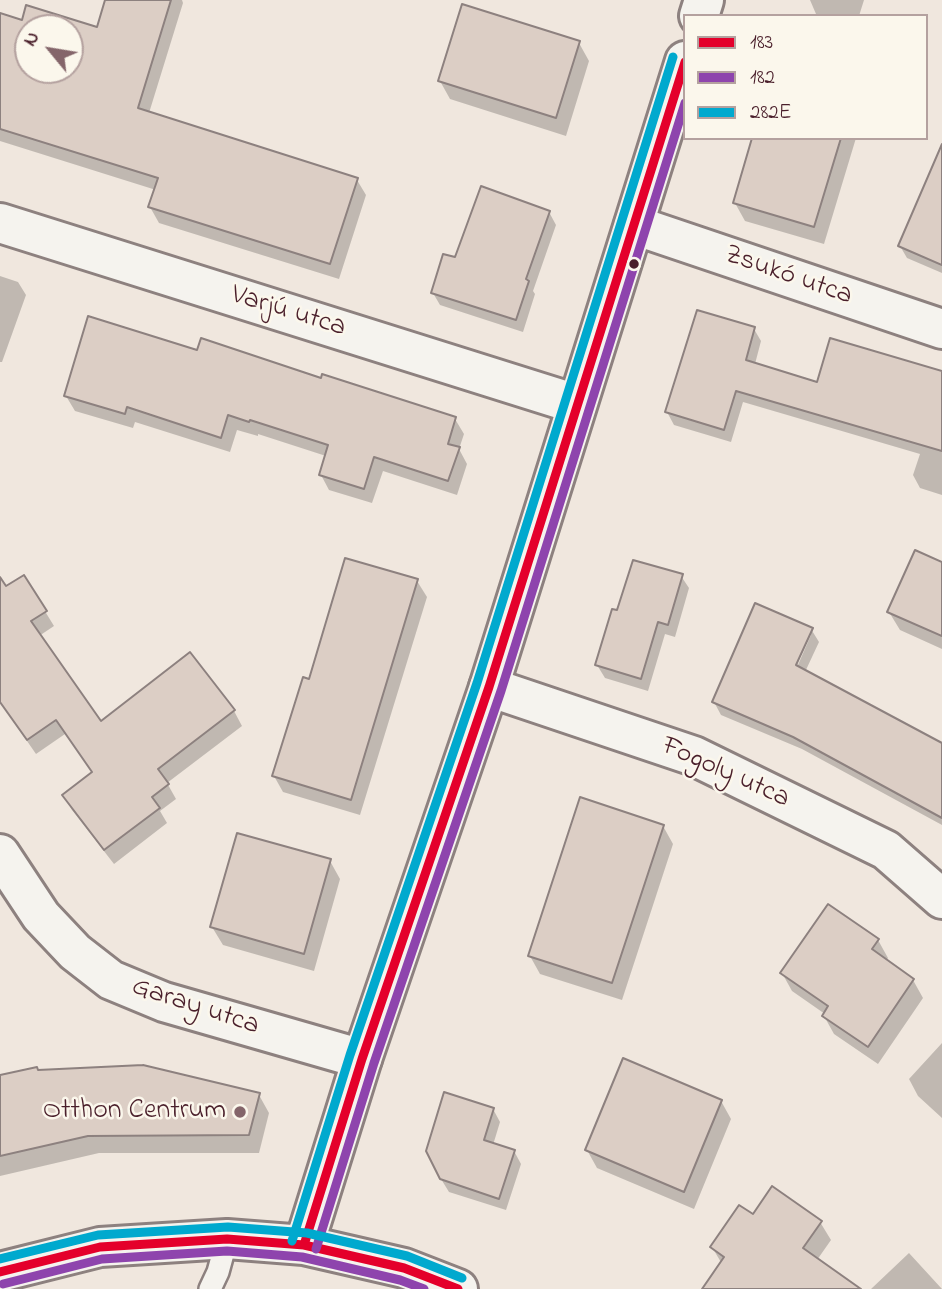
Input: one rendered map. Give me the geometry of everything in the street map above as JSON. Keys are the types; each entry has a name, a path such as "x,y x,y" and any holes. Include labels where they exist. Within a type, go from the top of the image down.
{"street":[{"path":"304,1245 362,1059 489,687 683,67"},
{"name":"Varjú utca","path":"0,223 576,404"},
{"name":"Zsukó utca","path":"634,225 942,329"},
{"name":"Fogoly utca","path":"489,687 694,756 886,850 942,899"},
{"name":"Garay utca","path":"0,854 41,916 75,952 111,980 164,1002 362,1059"},
{"path":"0,1272 100,1247 227,1239 304,1245 404,1268 458,1289"}],"lane":[{"path":"210,1289 218,1272 227,1239"}],"building":[{"path":"105,0 171,0 138,108 358,178 330,264 148,207 158,178 0,129 0,13 14,17 14,84 84,84 84,23 97,27"},
{"path":"462,4 580,41 556,118 438,81"},
{"path":"26,5 55,14 24,14"},
{"path":"751,140 840,140 814,227 733,203"},
{"path":"942,144 942,265 898,246"},
{"path":"481,186 550,211 526,279 529,281 516,320 431,293 443,254 455,257"},
{"path":"697,310 755,327 746,360 817,382 830,338 942,371 942,451 736,391 724,430 665,412"},
{"path":"88,316 197,350 201,338 321,378 322,374 456,417 448,444 460,447 448,481 374,457 364,489 319,475 328,445 250,420 249,422 228,415 221,438 127,407 125,414 64,396"},
{"path":"915,550 942,562 942,636 887,612"},
{"path":"345,558 418,579 351,800 272,776 303,677 309,679"},
{"path":"633,560 683,574 668,625 658,622 641,679 595,665 612,609 617,610"},
{"path":"24,575 47,611 31,621 101,721 190,652 235,710 158,769 169,784 152,797 160,808 104,850 62,795 92,772 56,720 27,740 0,702 0,577 6,586"},
{"path":"755,603 813,628 796,665 942,743 942,818 793,737 712,702"},
{"path":"580,797 664,825 612,983 528,956"},
{"path":"237,833 331,859 304,954 210,927"},
{"path":"828,904 879,939 872,949 914,979 868,1047 822,1016 828,1006 780,973"},
{"path":"623,1058 722,1100 684,1192 585,1150"},
{"path":"143,1065 260,1093 249,1135 88,1136 0,1156 0,1075 37,1067 38,1070"},
{"path":"444,1092 494,1108 484,1140 515,1150 499,1199 440,1179 426,1151"},
{"path":"772,1186 822,1221 803,1248 861,1289 702,1289 724,1257 710,1247 739,1205 753,1214"}],"transit line":[{"name":"282E","path":"292,1241 350,1055 477,683 673,57"},
{"name":"183","path":"304,1245 362,1059 489,687 683,68"},
{"name":"182","path":"316,1249 374,1063 501,691 683,109"},
{"name":"282E","path":"0,1259 98,1235 228,1227 307,1233 407,1256 462,1278"},
{"name":"183","path":"0,1272 100,1247 227,1239 304,1245 404,1268 458,1289"},
{"name":"182","path":"3,1284 102,1259 227,1251 302,1257 400,1280 424,1289"}],"place":[{"name":"Otthon Centrum","path":"240,1112"}]}
